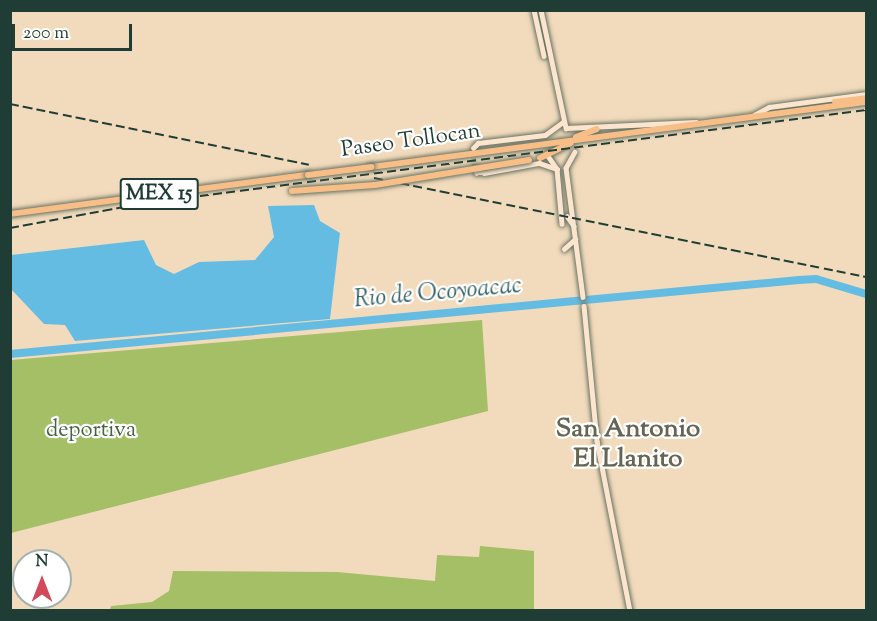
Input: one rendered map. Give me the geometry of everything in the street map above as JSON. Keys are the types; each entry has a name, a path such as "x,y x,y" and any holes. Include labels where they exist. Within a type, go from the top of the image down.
{"highway":[{"path":"817,108 867,96"},
{"name":"MEX 15","path":"817,108 867,102"},
{"name":"Paseo Tollocan","path":"10,214 817,108"},
{"path":"567,140 597,129"},
{"path":"540,158 583,140"},
{"path":"292,190 375,185 549,156"}],"street":[{"path":"534,10 544,53 546,36"},
{"path":"541,10 563,123 570,130 701,123"},
{"path":"752,116 769,107 867,96"},
{"path":"473,148 478,143 545,135 563,123"},
{"path":"574,152 566,168 583,297"},
{"path":"549,156 557,169 562,224"},
{"path":"475,167 477,173 539,163 557,169"},
{"path":"567,216 575,228"},
{"path":"576,236 574,244 564,249 578,254"},
{"path":"584,306 597,441 630,610"}],"green space":[{"name":"deportiva","path":"482,320 488,411 11,533 11,360"},
{"path":"480,546 534,551 534,610 110,610 111,606 152,602 169,591 173,571 337,572 435,581 437,555 479,557"}],"water":[{"path":"314,205 320,221 340,233 330,319 75,341 65,325 44,324 11,289 11,255 144,240 156,265 174,274 199,262 255,260 274,237 268,206"}],"waterway":[{"name":"Rio de Ocoyoacac","path":"10,354 799,280 816,279 866,294"}],"tunnel":[{"path":"473,151 475,167"}],"railway":[{"path":"10,104 309,165"},
{"path":"10,228 146,203 866,110"},
{"path":"374,178 866,277"}],"district":[{"name":"San Antonio El Llanito","path":"628,445"}]}
